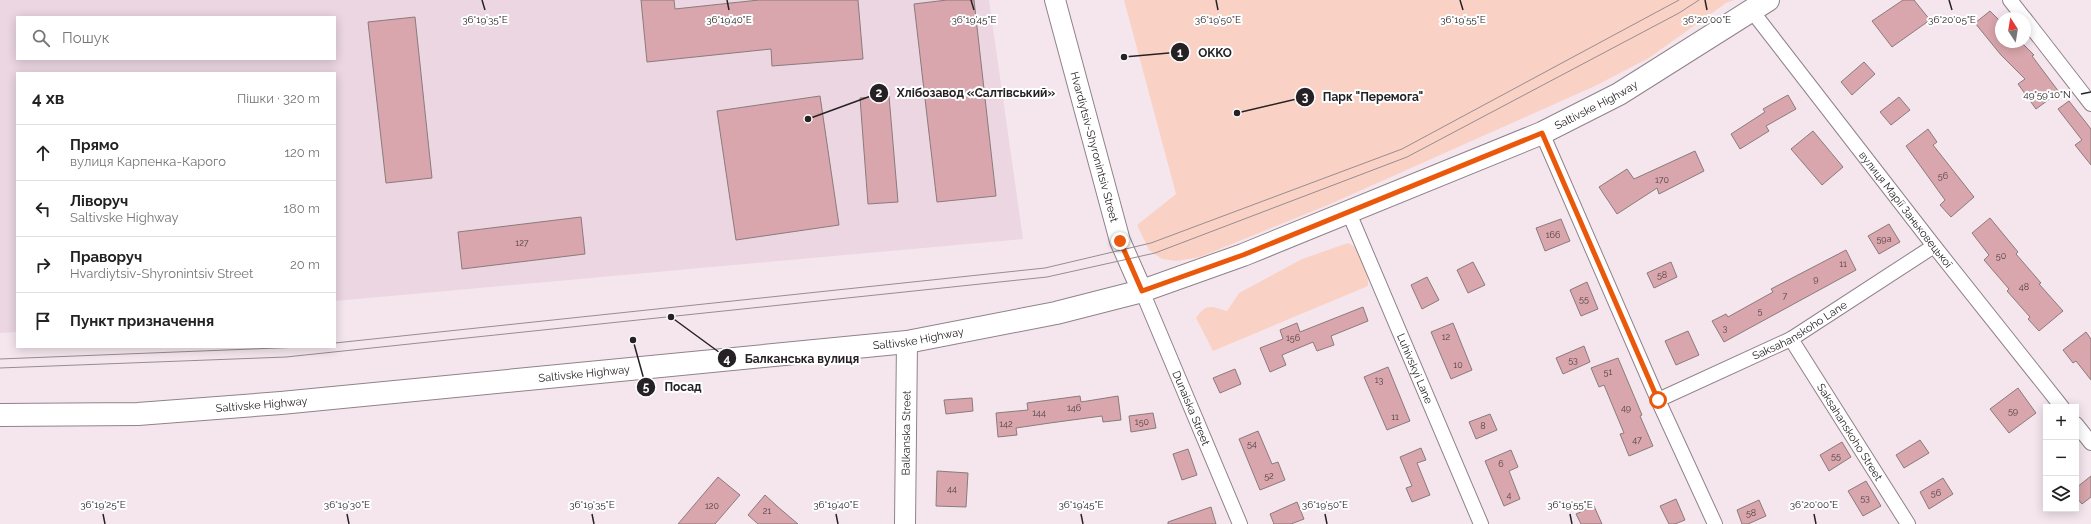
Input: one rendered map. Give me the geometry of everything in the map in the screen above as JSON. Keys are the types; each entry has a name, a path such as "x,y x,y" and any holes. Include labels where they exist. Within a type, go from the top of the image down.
{"main road":[{"name":"Hvardiytsiv-Shyronintsiv Street","path":"1055,0 1120,241 1142,291"},
{"name":"Saltivske Highway","path":"0,415 162,413 281,403 908,342 1056,313 1142,291 1243,255 1542,133 1619,94 1760,5"},
{"name":"Balkanska Street","path":"905,524 908,342"}],"street":[{"path":"2010,0 2019,12"},
{"name":"вулиця Марії Заньковецької","path":"1760,5 1934,246 2060,404"},
{"path":"2031,28 2091,104"},
{"path":"1542,133 1658,400 1715,524"},
{"name":"Luhivskyi Lane","path":"1349,213 1481,524"},
{"name":"Saksahanskoho Lane","path":"1658,400 1791,339 1934,246"},
{"name":"Dunaiska Street","path":"1142,291 1240,524"},
{"name":"Saksahanskoho Street","path":"1791,339 1908,524"},
{"path":"2079,428 2091,443"}],"shaded area":[{"path":"0,0 989,0 1023,239 336,301 336,72 16,72 16,332 0,333"},
{"path":"1124,0 1734,0 1726,3 1649,58 1595,86 1328,205 1200,257 1177,261 1162,259 1149,250 1137,225 1176,194"},
{"path":"1348,243 1358,250 1364,261 1368,286 1213,351 1196,318 1203,310 1213,307 1227,311 1239,293 1302,259"}],"building":[{"path":"641,0 674,0 675,9 759,0 858,0 863,59 772,66 771,49 647,62"},
{"path":"947,0 974,0 996,196 937,202 914,4"},
{"path":"1903,0 1914,0 1930,20 1892,47 1872,21"},
{"path":"1990,11 1995,16 1995,48 1975,23"},
{"path":"415,17 432,178 386,183 368,22"},
{"path":"1995,48 2027,48 2034,55 2032,56 2059,92 2036,109 2018,84 2025,79"},
{"path":"1864,62 1875,74 1852,95 1841,82"},
{"path":"1788,95 1796,109 1766,126 1769,131 1740,149 1731,134 1765,112 1763,109"},
{"path":"820,96 839,225 736,240 717,111"},
{"path":"889,96 898,202 868,204 860,98"},
{"path":"1899,97 1910,110 1891,125 1880,112"},
{"path":"2069,101 2091,129 2091,165 2075,145 2082,140 2058,109"},
{"path":"1928,129 1937,142 1933,145 1974,197 1951,217 1940,205 1945,200 1906,146"},
{"path":"1813,131 1843,167 1822,185 1791,149"},
{"path":"1695,151 1704,171 1659,194 1657,188 1617,214 1599,187 1627,169 1634,179"},
{"path":"581,217 585,254 462,269 458,232"},
{"path":"1990,218 2018,252 2016,254 2041,283 2039,284 2063,311 2039,331 2028,319 2030,317 2007,291 2009,289 1984,260 1989,255 1972,233"},
{"path":"1561,219 1570,241 1545,251 1536,228"},
{"path":"1889,224 1900,242 1879,254 1868,236"},
{"path":"1846,250 1856,270 1724,342 1712,321 1726,314 1728,317 1773,292 1771,289"},
{"path":"1473,262 1485,285 1468,293 1457,270"},
{"path":"1671,262 1677,277 1654,288 1647,273"},
{"path":"1427,277 1439,300 1422,309 1411,285"},
{"path":"1587,282 1598,309 1581,316 1570,290"},
{"path":"1363,307 1368,321 1331,336 1334,345 1317,351 1313,342 1282,355 1286,365 1270,372 1260,348 1283,339 1280,330 1297,323 1300,332"},
{"path":"1453,323 1472,370 1451,379 1431,332"},
{"path":"1688,331 1699,355 1676,365 1665,341"},
{"path":"2086,332 2091,339 2091,380 2076,361 2073,363 2063,350"},
{"path":"1584,346 1590,362 1563,374 1556,358"},
{"path":"1618,358 1642,415 1640,416 1653,446 1629,456 1620,434 1624,433 1604,385 1599,387 1591,368"},
{"path":"1388,367 1410,421 1387,430 1364,377"},
{"path":"1235,369 1241,384 1220,393 1213,378"},
{"path":"2018,388 2036,413 2009,433 1990,409"},
{"path":"1080,396 1081,402 1118,396 1121,420 1103,422 1102,416 1050,423 1016,428 1017,435 998,437 996,413 1028,410 1027,403"},
{"path":"972,398 973,411 946,414 944,400"},
{"path":"1153,413 1156,428 1131,432 1129,416"},
{"path":"1490,414 1497,430 1476,439 1469,422"},
{"path":"1258,431 1272,464 1278,462 1285,480 1260,490 1239,439"},
{"path":"1920,440 1929,453 1904,468 1896,455"},
{"path":"1842,442 1851,457 1829,471 1820,455"},
{"path":"1421,448 1426,460 1417,463 1430,495 1412,502 1406,488 1412,486 1400,457"},
{"path":"1188,449 1197,475 1182,480 1173,454"},
{"path":"1511,450 1518,467 1509,471 1520,499 1504,506 1485,461"},
{"path":"937,471 968,473 966,507 936,506"},
{"path":"2091,476 2091,497 2082,504 2079,500 2079,486"},
{"path":"718,477 740,495 715,524 678,524"},
{"path":"1943,478 1953,494 1929,509 1920,492"},
{"path":"1866,481 1881,506 1863,516 1848,491"},
{"path":"765,495 798,524 758,524 748,515"},
{"path":"1676,499 1685,520 1675,524 1669,524 1660,506"},
{"path":"1759,500 1766,516 1748,524 1742,524 1737,510"},
{"path":"1297,502 1304,519 1291,524 1274,524 1270,514"},
{"path":"1594,506 1602,524 1581,524 1576,514"},
{"path":"1211,507 1216,524 1168,524 1168,522"}],"tram line":[{"path":"336,343 1045,268 1151,243 1402,149 1679,0"},
{"path":"0,368 286,357 1047,277 1155,253 1407,157 1679,13 1699,0"},
{"path":"0,359 277,348"}],"place":[{"name":"OKKO","path":"1124,57"},
{"name":"Парк \"Перемога\"","path":"1237,113"},
{"name":"Хлібозавод «Салтівський»","path":"808,119"},
{"name":"Балканська вулиця","path":"671,317"},
{"name":"Посад","path":"633,340"}],"route":[{"path":"1120,241 1142,291 1243,255 1542,133 1658,400"}]}
